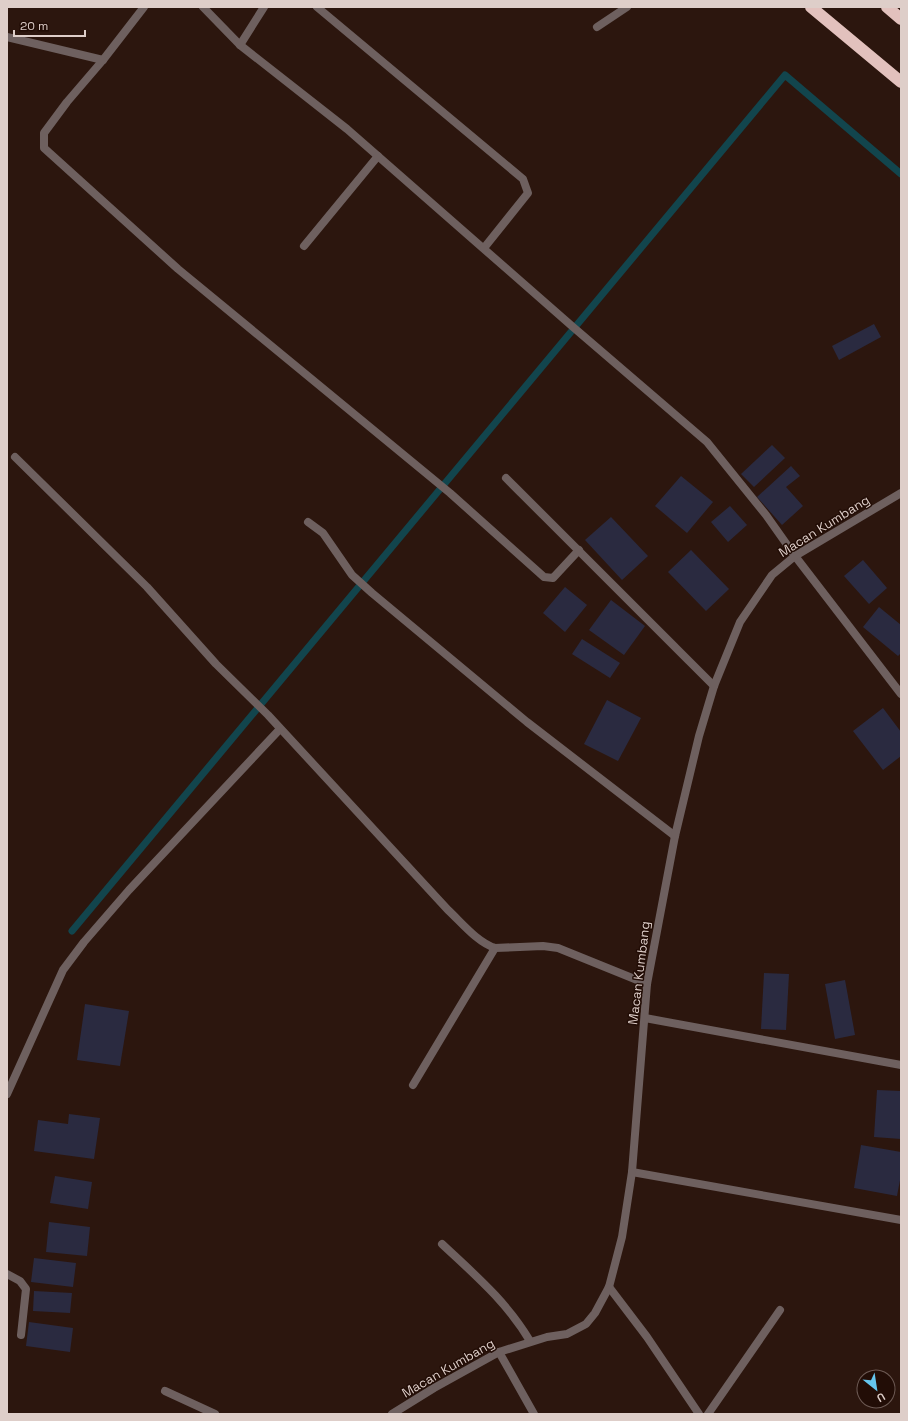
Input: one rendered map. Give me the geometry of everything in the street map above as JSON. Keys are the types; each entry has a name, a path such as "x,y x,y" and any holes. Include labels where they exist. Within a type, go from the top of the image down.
{"highway":[{"path":"811,7 901,82"},
{"path":"887,7 901,19"}],"street":[{"path":"144,7 66,102 44,133 44,148 178,269 450,493 544,577 553,578 579,550"},
{"path":"203,7 240,45 347,129 584,337 707,442 766,516 794,556 901,694"},
{"path":"240,45 264,7"},
{"path":"317,7 523,179 528,193 484,248"},
{"path":"597,27 627,7"},
{"path":"7,37 102,60"},
{"path":"304,246 378,156"},
{"path":"15,457 147,587 216,664 268,715 448,910 483,942 495,948 543,946 558,948 647,984"},
{"path":"506,478 714,686"},
{"name":"Macan Kumbang","path":"392,1414 434,1388 499,1352 530,1341 567,1334 586,1324 595,1313 609,1287 622,1237 632,1172 647,984 675,836 699,736 714,686 740,622 772,575 794,556 901,493"},
{"path":"308,522 323,533 356,580 528,722 675,836"},
{"path":"7,1094 63,970 129,890 280,729"},
{"path":"413,1085 495,948"},
{"path":"645,1018 901,1065"},
{"path":"632,1172 901,1220"},
{"path":"442,1244 503,1302 518,1321 530,1341"},
{"path":"7,1274 20,1281 26,1289 21,1335"},
{"path":"609,1287 647,1337 699,1414"},
{"path":"708,1414 780,1310"},
{"path":"499,1352 534,1414"},
{"path":"165,1390 215,1414"}],"building":[{"path":"874,324 881,337 839,360 832,346"},
{"path":"772,445 785,458 754,487 741,474"},
{"path":"791,466 800,476 786,487 803,506 782,525 757,497"},
{"path":"681,476 713,502 687,533 655,506"},
{"path":"730,506 747,525 728,542 711,522"},
{"path":"611,517 648,556 622,580 585,540"},
{"path":"691,550 729,589 706,611 668,572"},
{"path":"863,560 887,588 869,604 844,576"},
{"path":"565,587 587,605 565,632 543,613"},
{"path":"611,600 645,626 624,655 589,630"},
{"path":"879,607 901,625 901,653 898,656 863,627"},
{"path":"582,639 620,663 610,678 572,654"},
{"path":"607,700 641,718 618,761 584,744"},
{"path":"883,708 901,732 901,756 883,770 853,731"},
{"path":"764,973 789,974 786,1030 761,1029"},
{"path":"845,980 855,1035 835,1039 825,984"},
{"path":"85,1004 129,1011 120,1066 77,1060"},
{"path":"877,1090 901,1091 901,1139 874,1137"},
{"path":"69,1114 100,1118 94,1159 34,1151 38,1120 68,1124"},
{"path":"861,1145 901,1152 901,1175 897,1196 854,1188"},
{"path":"55,1176 92,1182 88,1209 50,1203"},
{"path":"49,1222 90,1227 87,1256 46,1252"},
{"path":"34,1258 76,1263 73,1287 31,1282"},
{"path":"34,1291 72,1293 70,1313 33,1311"},
{"path":"29,1322 73,1328 70,1352 26,1346"}],"waterway":[{"path":"72,931 785,75 901,174"}]}
